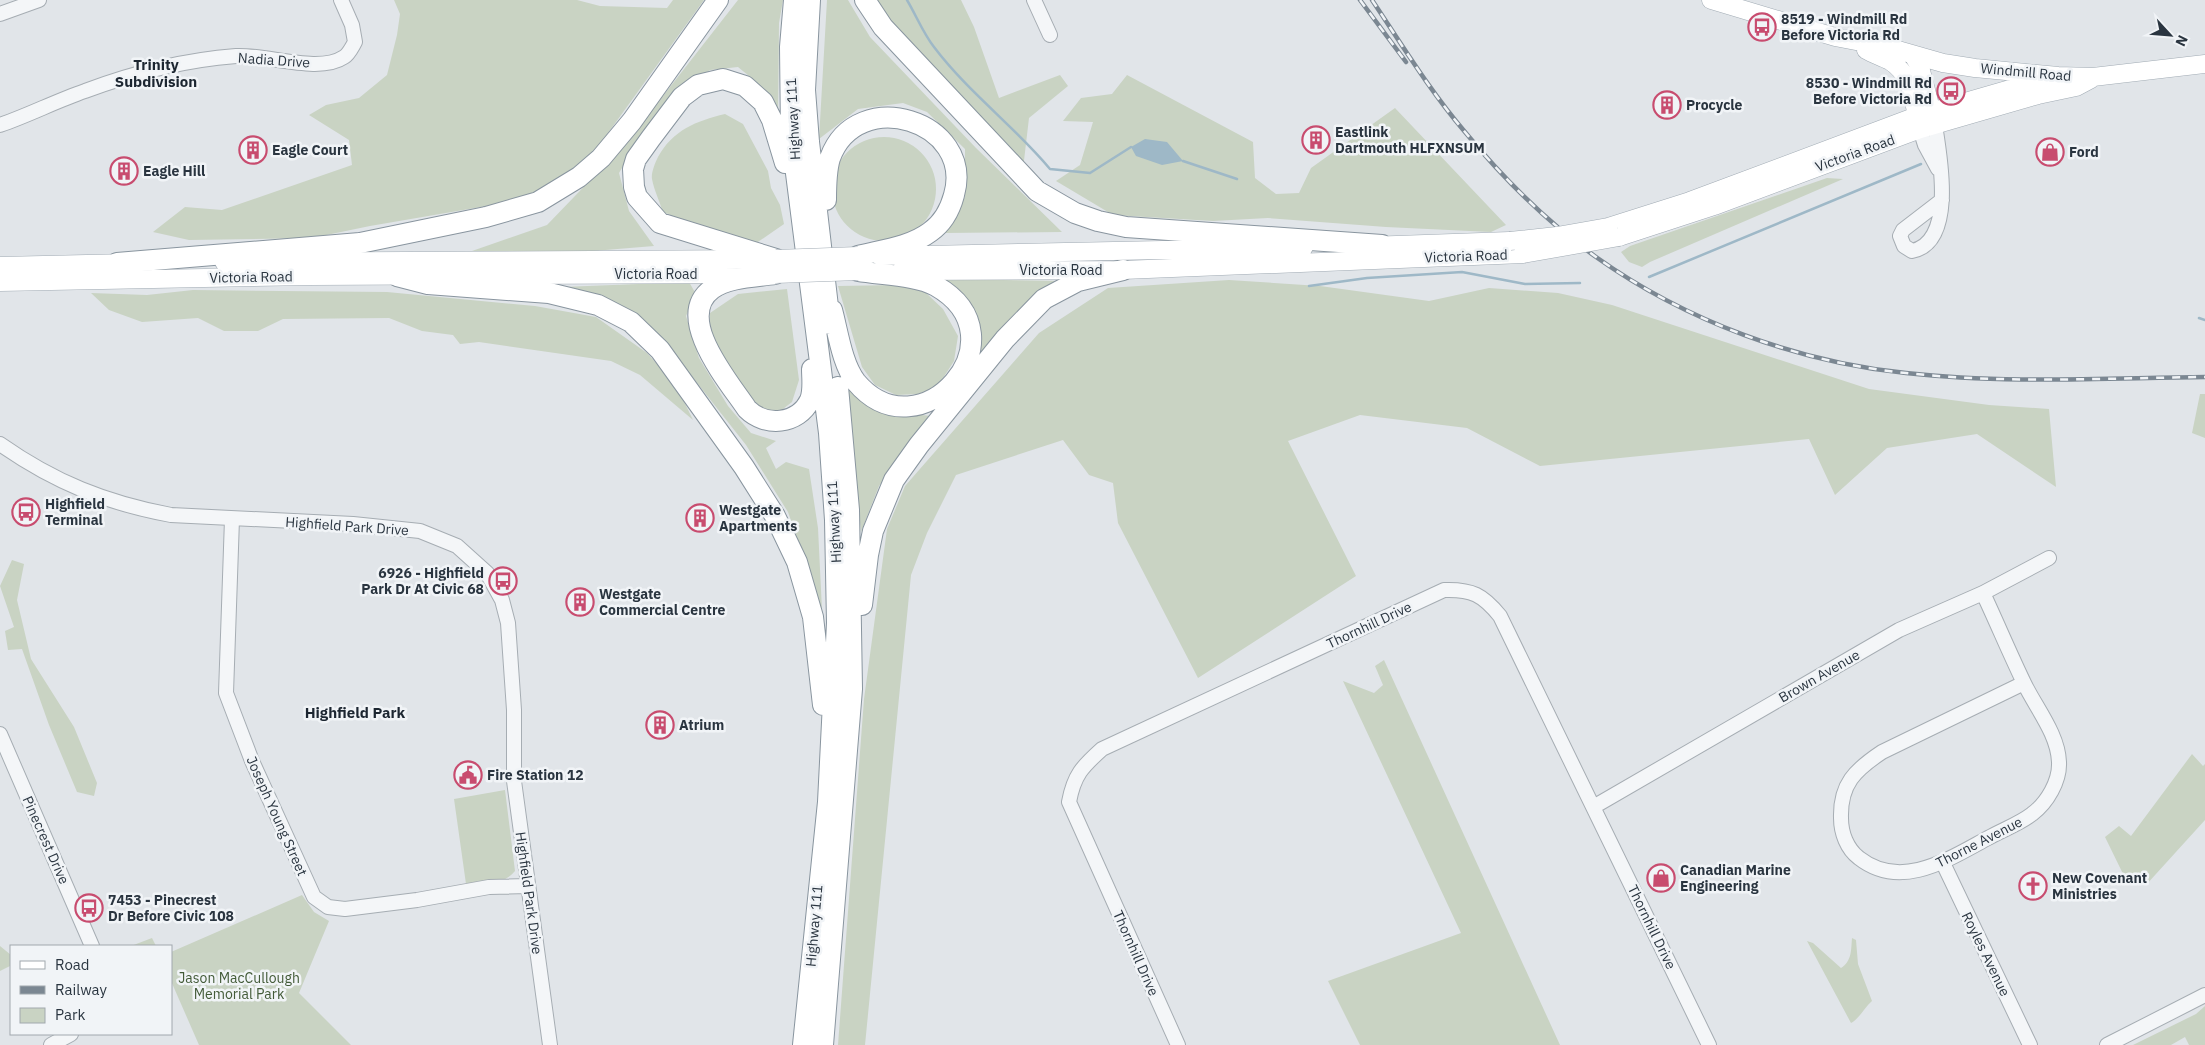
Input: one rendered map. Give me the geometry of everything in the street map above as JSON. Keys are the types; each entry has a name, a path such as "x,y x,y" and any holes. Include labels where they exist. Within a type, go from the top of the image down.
{"highway":[{"path":"117,263 360,243 486,217 538,202 579,177 607,151 632,121 718,0"},
{"name":"Highway 111","path":"794,0 789,107 829,433 837,564 837,623 828,802 803,1045"},
{"name":"Highway 111","path":"810,0 805,90 842,424 849,510 852,689 823,1045"},
{"path":"865,0 883,27 1020,175 1048,198 1075,213 1098,221 1126,226 1382,245"},
{"path":"776,266 660,223 637,197 634,187 633,169 636,159 690,90 705,82 723,79 745,86 759,96 772,120 805,238"},
{"path":"823,264 827,172 836,147 858,124 878,118 899,118 918,123 936,135 951,154 955,168 956,190 948,212 941,223 921,238 858,264"},
{"path":"827,295 850,372 870,394 886,403 910,406 934,400 945,393 960,375 970,355 971,333 964,313 948,294 925,281 858,264"},
{"path":"776,266 719,285 706,294 697,311 700,332 722,370 752,415 773,422 788,419 802,411 810,400 813,385 811,343 815,312"},
{"path":"852,689 868,555 873,531 894,480 1005,339 1044,299 1078,281 1123,270"},
{"path":"397,276 428,284 549,293 598,305 631,322 660,350 744,467 775,516 797,562 813,616 824,704 822,779 828,802"}],"main road":[{"name":"Windmill Road","path":"1711,0 1835,37 1968,67 2058,76 2093,77 2205,64"},
{"name":"Windmill Road","path":"1849,39 1890,61 1904,73 1925,120"},
{"path":"1913,55 1920,67 1925,120"},
{"name":"Victoria Road","path":"858,264 1123,270 1523,254 1714,206 1925,120 2058,76"},
{"name":"Victoria Road","path":"1925,120 2076,87 2093,77"},
{"name":"Victoria Road","path":"0,282 397,276 858,264 1510,241 1613,232"},
{"name":"Victoria Road","path":"0,266 117,263 776,266"}],"street":[{"path":"0,14 39,0"},
{"name":"Nadia Drive","path":"0,125 92,88 146,71 191,61 238,56 329,64 346,56 355,42 352,25 342,0"},
{"path":"1034,0 1050,35"},
{"path":"1925,120 1941,174 1942,200"},
{"name":"Highfield Park Drive","path":"0,444 70,486 101,498 143,510 171,515 353,524 420,530 457,546 487,574 502,600 508,623 514,710 514,781 550,1045"},
{"name":"Joseph Young Street","path":"232,519 226,694 252,761 314,897 328,907 345,909 416,900 489,887 528,886"},
{"name":"Brown Avenue","path":"1595,806 1899,630 1983,593 2049,558"},
{"name":"Thornhill Drive","path":"1178,1045 1069,802 1072,785 1081,768 1102,749 1444,590 1458,590 1486,598 1500,616 1595,806 1709,1045"},
{"name":"Thorne Avenue","path":"1983,593 2024,683 2057,746 2059,764 2055,784 2046,800 2032,814 1942,863 1902,873 1878,869 1856,856 1847,845 1841,825 1840,801 1850,778 1864,764 1882,752 2024,683"},
{"name":"Pinecrest Drive","path":"0,734 92,945"},
{"name":"Royles Avenue","path":"1942,863 2030,1045"},
{"path":"2107,1045 2205,995"},
{"path":"51,1045 69,1035"}],"green space":[{"path":"394,0 577,0 600,6 667,8 673,0 704,0 603,140 576,170 545,189 504,203 312,238 189,240 153,232 185,207 222,210 352,165 349,140 309,115 326,105 359,98 387,75 400,14"},
{"path":"738,0 783,0 779,23 778,122 764,91 738,67 710,70 672,97 642,134 619,173 629,211 654,246 581,252 472,251 547,225 627,142"},
{"path":"827,0 848,0 870,37 976,148 1062,232 944,233 965,197 965,149 927,112 903,103 858,109 819,139"},
{"path":"874,0 961,0 974,27 999,98 1060,75 1068,86 1029,118 1023,169 878,8"},
{"path":"1127,75 1253,142 1255,178 1276,194 1299,193 1311,168 1395,108 1506,225 1491,232 1386,227 1268,218 1213,221 1113,215 1056,181 1080,165 1093,122 1063,121 1081,98 1112,94"},
{"path":"725,114 743,124 768,171 771,188 780,205 784,224 752,246 676,220 669,214 663,213 652,179 657,159 678,133 704,120"},
{"path":"884,137 904,141 921,152 932,169 936,189 932,209 921,226 904,237 884,241 864,237 847,226 836,209 832,189 836,169 847,152 864,141"},
{"path":"1827,178 1843,179 1642,267 1629,262 1621,252 1630,246"},
{"path":"944,279 1061,281 974,368 966,304"},
{"path":"1229,280 1320,286 1429,301 1489,288 1558,293 1612,305 1869,389 1989,405 2049,409 2056,487 1977,434 1887,448 1835,495 1809,439 1540,466 1467,428 1360,415 1288,441 1356,576 1198,678 1118,523 1113,483 1089,475 1063,440 956,475 927,533 911,575 865,1045 838,1045 864,699 887,529 905,486 1039,333 1108,288"},
{"path":"689,282 696,294 686,316 699,358 728,406 751,433 776,441 766,448 776,469 786,462 809,469 818,528 822,610 788,512 746,445 679,360 562,287"},
{"path":"897,285 925,292 943,309 958,336 954,361 938,386 918,394 896,395 875,385 862,367 838,286"},
{"path":"787,289 799,380 792,402 779,412 757,409 744,397 709,330 710,313 738,294"},
{"path":"193,290 387,292 535,306 596,317 647,353 676,385 693,420 640,375 611,361 479,342 460,344 453,335 422,331 389,318 283,319 258,331 224,331 198,318 142,322 109,310 91,293 147,295"},
{"path":"846,386 886,411 931,416 879,486 861,532"},
{"path":"2200,394 2205,394 2205,438 2192,433"},
{"path":"12,560 24,564 17,600 31,659 74,727 97,783 94,796 77,792 49,725 22,649 8,650 5,631 14,627 0,586"},
{"path":"1384,660 1560,1045 1360,1045 1328,981 1461,933 1343,681 1374,693 1383,685 1375,666"},
{"path":"2192,754 2203,766 2205,764 2205,820 2146,885 2136,877 2127,882 2105,837 2119,826 2131,836"},
{"path":"505,790 515,871 510,876 499,881 466,884 454,799"},
{"name":"Jason MacCullough Memorial Park","path":"302,895 314,912 329,921 299,993 351,1045 199,1045 172,983 172,952"},
{"name":"Jason MacCullough Memorial Park","path":"152,938 156,945 134,945"},
{"path":"1852,938 1856,940 1858,964 1872,1001 1857,1019 1851,1023 1807,941 1813,943 1841,968 1849,959"},
{"path":"0,946 10,954 10,966 0,971"},
{"path":"2205,1006 2205,1045 2189,1045 2185,1037 2171,1045 2133,1045 2196,1014"}],"water":[{"path":"1145,139 1167,142 1183,161 1162,165 1136,156 1131,147"}],"waterway":[{"path":"907,0 926,36 947,63 1050,169 1090,173 1131,147"},
{"path":"1183,161 1237,179"},
{"path":"1649,277 1921,164"},
{"path":"1309,286 1367,278 1462,272 1525,284 1580,283"},
{"path":"2199,318 2205,320"}],"railway":[{"path":"1360,0 1406,62"},
{"path":"1372,0 1417,68 1452,116 1495,166 1543,215 1578,244 1631,280 1667,301 1705,319 1744,335 1824,359 1906,373 2018,379 2205,377"}],"place":[{"name":"8519 - Windmill Rd Before Victoria Rd","path":"1762,27"},
{"name":"8530 - Windmill Rd Before Victoria Rd","path":"1951,91"},
{"name":"Procycle","path":"1667,105"},
{"name":"Eastlink Dartmouth HLFXNSUM","path":"1316,140"},
{"name":"Eagle Court","path":"253,150"},
{"name":"Ford","path":"2050,152"},
{"name":"Eagle Hill","path":"124,171"},
{"name":"Highfield Terminal","path":"26,512"},
{"name":"Westgate Apartments","path":"700,518"},
{"name":"6926 - Highfield Park Dr At Civic 68","path":"503,581"},
{"name":"Westgate Commercial Centre","path":"580,602"},
{"name":"Atrium","path":"660,725"},
{"name":"Fire Station 12","path":"468,775"},
{"name":"Canadian Marine Engineering","path":"1661,878"},
{"name":"New Covenant Ministries","path":"2033,886"},
{"name":"7453 - Pinecrest Dr Before Civic 108","path":"89,908"}],"district":[{"name":"Trinity Subdivision","path":"156,74"},
{"name":"Highfield Park","path":"355,713"}]}
